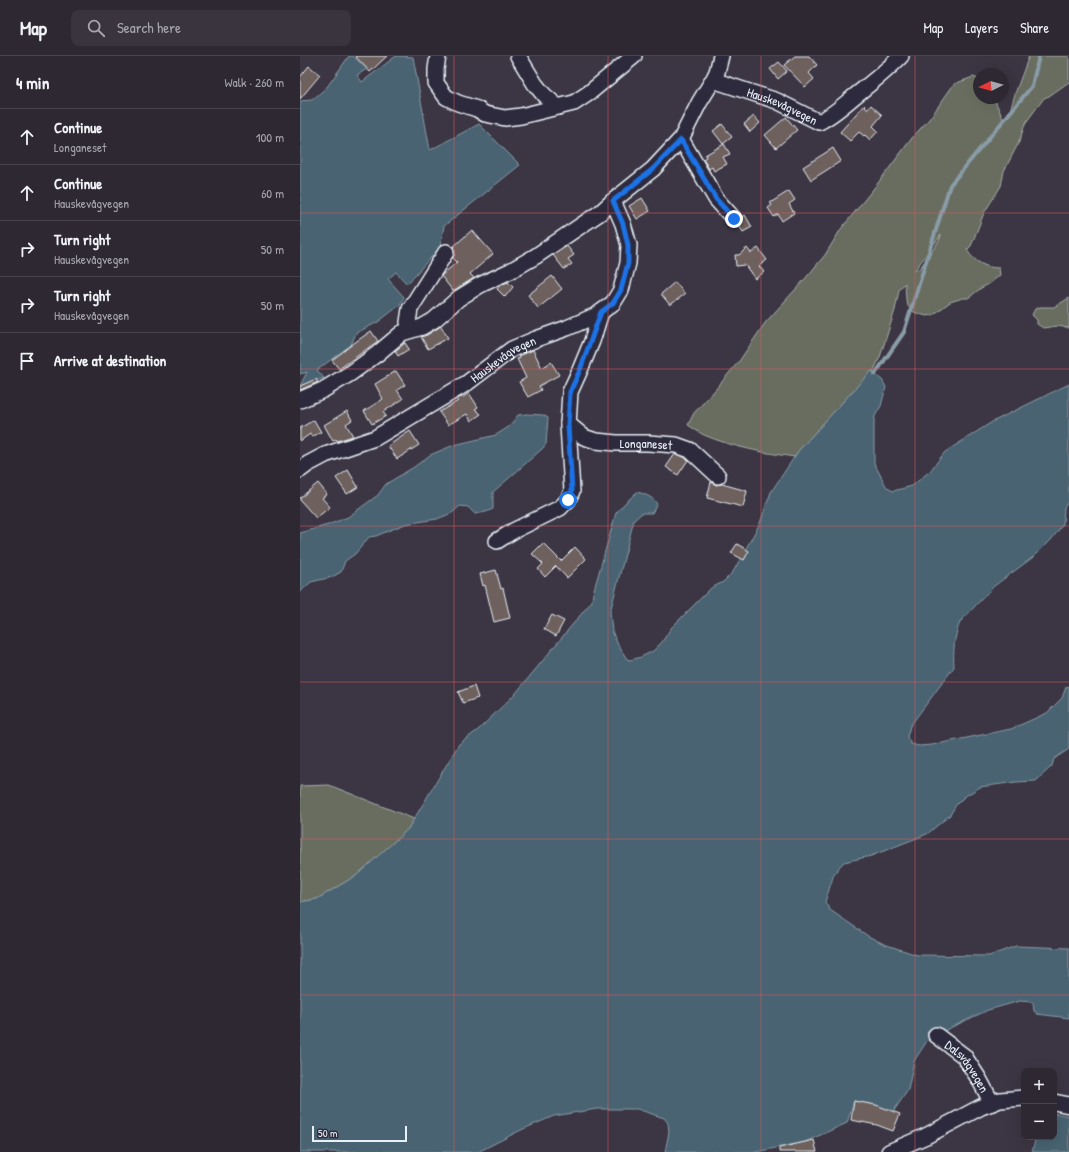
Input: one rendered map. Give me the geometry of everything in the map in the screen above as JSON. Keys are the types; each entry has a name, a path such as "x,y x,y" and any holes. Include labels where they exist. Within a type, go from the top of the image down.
{"street":[{"path":"438,56 436,83 446,97 458,103 477,109 485,114 505,118 521,116 574,103 634,56"},
{"path":"518,56 535,84 544,95 558,107"},
{"path":"300,400 323,390 377,354 402,333 422,327 434,320 459,298 480,285 510,271 536,256 601,212 653,169 681,140 683,133 717,72 721,56"},
{"name":"Hauskevågvegen","path":"713,80 777,101 819,122 824,120 872,82 900,56"},
{"path":"681,140 716,199 734,219"},
{"name":"Hauskevågvegen","path":"300,470 325,455 382,435 467,383 512,349 567,328 601,312 613,303 621,290 628,263 628,245 623,224 613,201"},
{"path":"411,330 408,322 410,308 446,252"},
{"path":"496,542 513,531 560,508 568,500 572,491 568,423 570,392 589,348 601,312"},
{"name":"Longaneset","path":"568,423 584,436 596,441 676,445 690,450 718,476"},
{"name":"Dalsvågvegen","path":"936,1035 964,1056 992,1102"},
{"name":"Dalsvågvegen","path":"889,1152 926,1136 992,1102 1021,1098"},
{"path":"1057,1103 1069,1105"}],"green space":[{"path":"1029,56 1069,56 1069,82 1044,98 1027,121 1019,142 1004,171 1001,186 984,213 971,246 967,250 973,258 981,264 999,268 1000,275 968,298 950,302 933,315 927,316 912,311 908,306 906,300 905,283 899,290 895,310 880,357 873,372 871,371 799,450 795,457 726,443 704,435 688,425 694,413 740,360 765,323 825,255 841,229 912,138 930,118 954,84 973,77 973,104 997,104 1003,119 1010,110","holes":["941,235 939,241 920,268 914,271"]},
{"path":"1069,298 1069,328 1057,326 1043,328 1037,324 1037,320 1032,315 1035,309 1040,307 1054,307"},
{"path":"329,785 414,819 408,829 357,875 317,899 300,902 300,786"}],"water":[{"path":"349,56 353,56 367,69 357,75 362,82 396,56 413,57 430,150 479,124 520,165 444,226 440,247 407,284 396,272 388,279 404,297 400,305 378,322 356,333 351,345 317,370 324,378 300,386 307,372 300,374 300,101 312,100 327,87"},
{"path":"871,371 882,380 886,387 881,406 875,416 874,421 874,463 886,486 893,491 912,486 930,471 945,452 992,422 1069,384 1069,500 1064,508 1063,524 1051,540 1036,555 994,586 960,622 954,644 954,667 910,726 907,737 911,744 919,746 932,745 1011,729 1047,713 1062,698 1066,687 1069,686 1069,749 1054,759 1052,766 1036,781 980,787 964,797 956,805 950,815 927,834 871,856 844,862 834,874 825,902 830,910 868,936 884,944 917,955 989,956 1016,946 1069,948 1069,1018 1037,1014 1034,1011 1032,1002 1020,1001 988,1010 929,1038 914,1061 908,1090 893,1112 854,1101 847,1123 805,1142 756,1152 665,1152 669,1132 668,1123 664,1118 637,1109 597,1109 554,1116 521,1130 478,1152 300,1152 300,902 317,899 357,875 408,829 459,744 478,730 516,693 592,601 616,513 624,504 637,492 653,499 657,504 652,513 642,513 634,520 610,612 612,631 618,645 627,659 630,660 641,657 653,651 662,642 671,628 711,588 723,582 733,572 760,523 771,492 799,450"},
{"path":"518,415 543,415 548,418 546,444 493,492 493,509 475,514 468,507 460,506 452,513 437,519 405,524 376,536 369,537 355,554 345,561 341,572 332,577 311,582 300,592 300,533 328,525 348,517 378,495 386,484 414,467 430,455 454,445 496,435 510,426"},
{"path":"1057,1114 1069,1116 1069,1152 1032,1152 1035,1140 1057,1140"}],"building":[{"path":"355,56 387,56 370,72"},
{"path":"795,56 809,56 817,65 809,73 814,79 805,87 784,65"},
{"path":"779,62 787,71 778,79 770,69"},
{"path":"309,66 320,75 300,99 300,77"},
{"path":"864,105 868,109 871,105 882,115 873,126 878,131 870,140 859,132 850,141 840,132"},
{"path":"754,116 760,123 750,132 744,124"},
{"path":"786,117 797,130 776,148 765,135"},
{"path":"722,124 732,137 723,144 713,131"},
{"path":"724,144 730,154 723,157 727,164 714,171 712,167 709,169 703,159 706,157 705,155"},
{"path":"833,148 841,161 811,180 803,167"},
{"path":"789,191 795,200 789,204 794,213 782,221 778,214 774,217 768,208 772,205 770,203"},
{"path":"642,198 650,211 637,219 629,206"},
{"path":"745,215 752,227 743,232 739,226 742,222 743,216"},
{"path":"472,230 493,254 470,274 474,278 453,291 441,276 457,262 453,258 455,252 453,247"},
{"path":"567,246 574,255 568,259 572,264 564,269 553,255"},
{"path":"747,248 751,253 758,248 767,260 759,266 764,272 755,279 745,265 736,266 735,255 739,255"},
{"path":"552,276 562,289 538,308 528,295"},
{"path":"508,282 513,287 505,297 497,289 500,285"},
{"path":"675,282 685,294 670,305 661,294"},
{"path":"441,326 448,338 428,349 421,337"},
{"path":"371,331 378,341 339,369 332,360"},
{"path":"405,343 409,349 398,356 395,351"},
{"path":"533,350 542,368 551,362 559,375 539,386 541,390 528,397 519,382 526,378 517,359 520,358 519,356"},
{"path":"396,371 405,385 397,390 403,399 383,412 386,416 372,424 364,411 383,399 375,384"},
{"path":"316,379 318,382 300,390 300,386"},
{"path":"469,393 478,407 475,409 481,414 471,421 467,414 448,425 439,412 458,401 457,399 462,398"},
{"path":"347,411 352,420 346,424 353,436 337,441 336,439 333,441 324,425"},
{"path":"314,420 321,432 312,437 310,434 300,441 300,428"},
{"path":"410,431 419,445 397,459 388,446"},
{"path":"675,454 688,460 678,475 666,467"},
{"path":"348,470 358,487 347,494 336,478"},
{"path":"711,482 716,485 722,484 747,491 743,507 707,498"},
{"path":"318,483 327,494 322,498 330,507 316,518 300,500 300,498"},
{"path":"543,543 561,561 575,547 586,559 567,578 556,566 545,577 538,569 543,564 532,554"},
{"path":"737,544 749,551 744,560 731,553"},
{"path":"496,570 501,589 503,588 510,618 494,622 485,585 483,586 480,574"},
{"path":"552,615 564,621 556,636 544,629"},
{"path":"474,686 478,698 463,703 458,692"},
{"path":"854,1101 876,1105 900,1114 893,1131 877,1125 851,1120"},
{"path":"814,1140 817,1152 779,1152 779,1148"}],"waterway":[{"path":"875,374 904,332 950,185 1032,86 1039,56"}],"route":[{"path":"568,500 572,491 568,425 570,392 592,341 601,312 613,303 621,290 628,263 628,245 623,224 613,201 653,169 681,140 716,199 734,219"}]}
